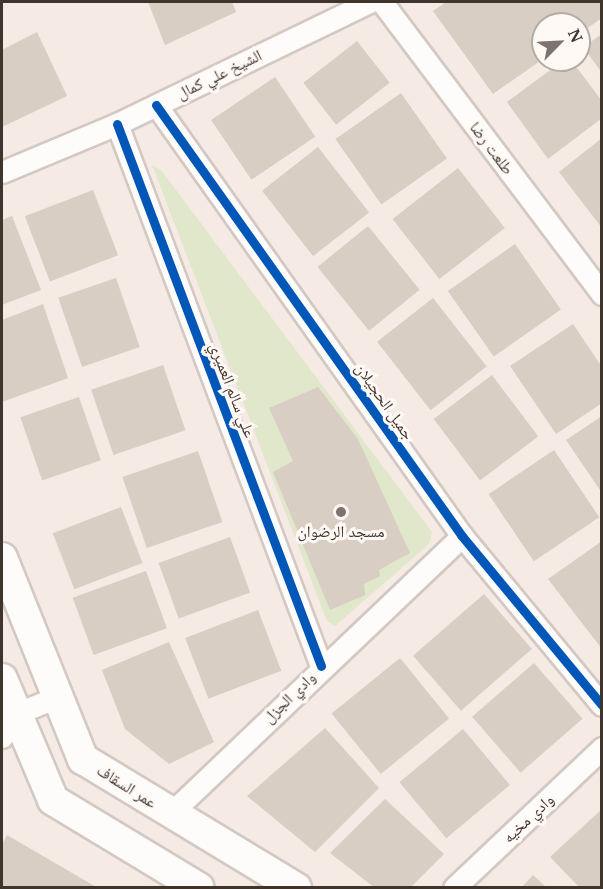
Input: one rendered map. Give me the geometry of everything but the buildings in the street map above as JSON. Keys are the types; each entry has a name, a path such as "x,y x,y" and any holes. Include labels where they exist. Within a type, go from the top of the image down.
{"street":[{"name":"الشيخ علي كمال","path":"2,172 117,124 369,2"},
{"name":"طلعت رضا","path":"382,2 602,294"},
{"name":"جميل الحجيلان","path":"156,105 462,536 602,705"},
{"name":"علي سالم العميري","path":"117,124 321,666"},
{"name":"وادي الجزل","path":"171,813 321,666 462,536"},
{"name":"عمر السقاف","path":"2,558 55,698 83,759 296,888"},
{"path":"2,679 8,725 53,800 199,888"},
{"path":"8,725 55,698"},
{"name":"وادي مخيه","path":"454,888 602,748"}],"green space":[{"path":"152,165 161,170 432,532 429,544 335,626 327,621"}],"cycle path":[{"path":"156,105 462,536 602,705"},
{"path":"117,124 321,666"}],"place":[{"name":"مسجد الرضوان","path":"341,512"}]}
